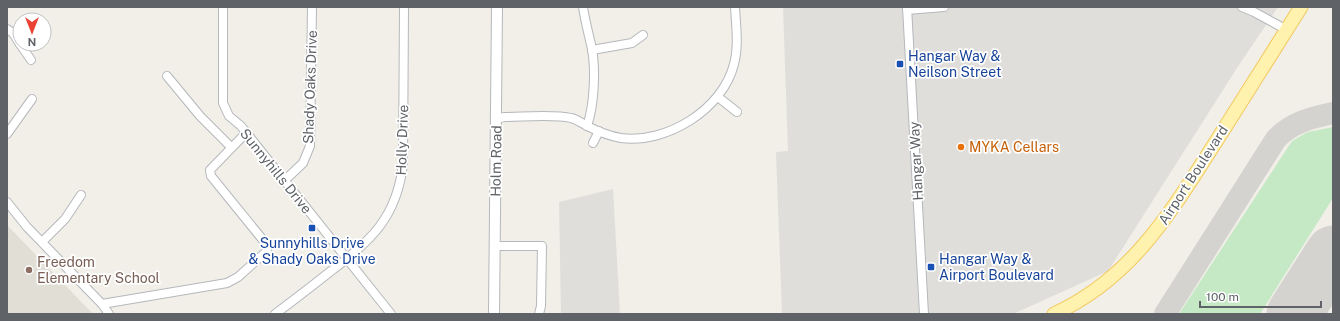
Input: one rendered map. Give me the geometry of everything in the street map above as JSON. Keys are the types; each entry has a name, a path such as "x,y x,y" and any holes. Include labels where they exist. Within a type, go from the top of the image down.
{"main road":[{"name":"Airport Boulevard","path":"1054,314 1085,297 1111,278 1150,240 1178,201 1301,7"}],"street":[{"name":"Sunnyhills Drive","path":"223,7 223,103 229,116 246,133 391,314"},
{"name":"Shady Oaks Drive","path":"284,181 303,163 310,146 312,7"},
{"name":"Holly Drive","path":"275,314 370,240 382,225 391,209 400,183 403,154 404,7"},
{"name":"Holm Road","path":"494,314 497,7"},
{"path":"583,7 592,50 593,68 591,114 587,126"},
{"path":"496,119 504,117 570,118 599,131 614,136 629,138 658,134 687,123 718,97 730,78 736,58 735,7"},
{"path":"907,8 944,7"},
{"path":"1242,7 1286,30"},
{"name":"Hangar Way","path":"907,8 924,314"},
{"path":"592,50 632,43 643,35"},
{"path":"26,52 31,60"},
{"path":"167,76 200,116 231,147"},
{"path":"718,97 737,112"},
{"path":"7,134 32,99"},
{"path":"593,143 599,131"},
{"path":"102,304 227,283 238,277 265,253 267,245 210,176 210,170 246,133"},
{"path":"42,242 65,220 81,195"},
{"path":"7,202 42,242 102,304 109,314"},
{"path":"495,246 542,246 541,306 539,314"}],"shaded area":[{"path":"783,7 1278,7 1237,68 1108,271 1013,314 782,314 776,152 788,151"},
{"path":"613,189 620,314 561,314 559,202"},
{"name":"Freedom Elementary School","path":"7,225 93,314 7,314"}],"green space":[{"path":"1333,127 1333,198 1260,314 1179,314 1292,141 1308,132"}],"taxiway":[{"path":"1165,314 1276,139 1282,133 1295,125 1310,119 1333,113"}],"runway":[{"path":"1294,314 1333,253"}],"place":[{"name":"Hangar Way & Neilson Street","path":"900,64"},
{"name":"MYKA Cellars","path":"961,147"},
{"name":"Sunnyhills Drive & Shady Oaks Drive","path":"312,228"},
{"name":"Hangar Way & Airport Boulevard","path":"931,267"},
{"name":"Freedom Elementary School","path":"29,270"}]}
